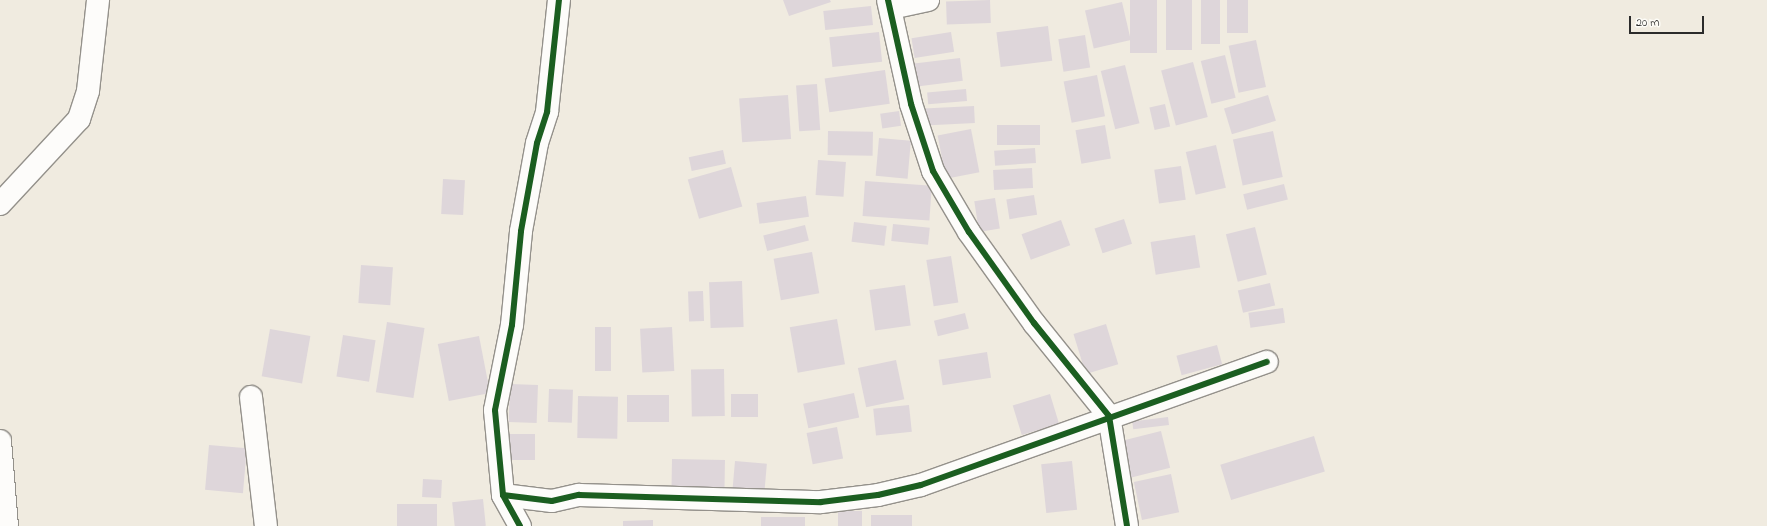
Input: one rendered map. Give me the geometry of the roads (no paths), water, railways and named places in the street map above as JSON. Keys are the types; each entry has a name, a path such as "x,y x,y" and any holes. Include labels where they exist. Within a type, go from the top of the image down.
{"street":[{"path":"0,204 80,119 88,91 98,0"},
{"path":"520,526 503,495 495,410 512,325 522,224 537,143 547,112 559,0"},
{"path":"928,0 890,4 911,104 933,171 969,232 1034,323 1109,416 1127,526"},
{"path":"503,495 552,501 579,495 821,502 878,495 921,485 1109,416 1267,362"},
{"path":"251,397 266,526"},
{"path":"0,441 7,526"}]}
